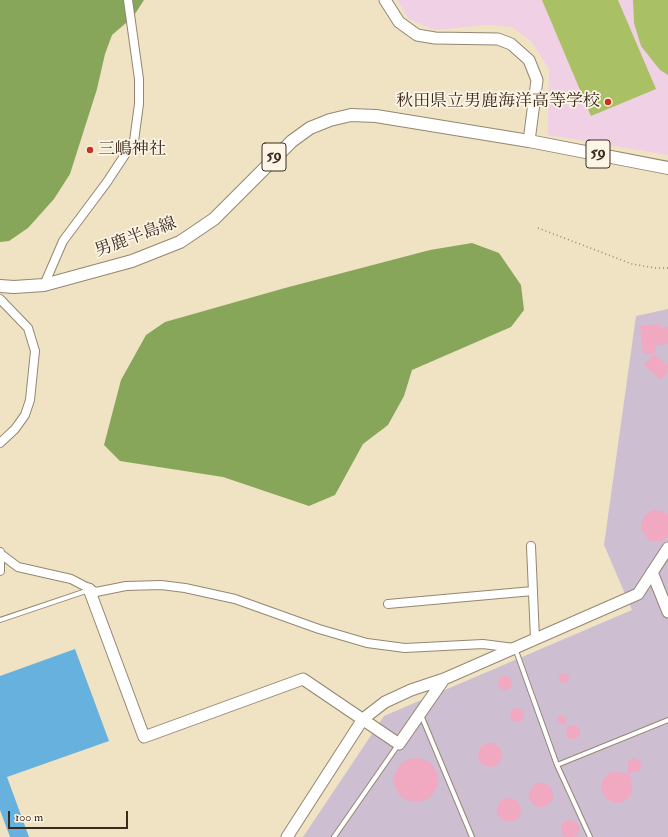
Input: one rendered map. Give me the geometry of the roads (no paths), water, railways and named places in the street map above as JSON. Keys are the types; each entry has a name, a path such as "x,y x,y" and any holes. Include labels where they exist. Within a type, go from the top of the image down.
{"main road":[{"name":"男鹿半島線","path":"0,286 14,287 44,285 132,261 180,242 214,219 292,141 310,128 330,120 352,115 376,116 529,140 668,168"}],"street":[{"path":"44,285 63,241 107,182 134,141 139,104 139,79 128,0"},
{"path":"385,0 399,22 417,35 435,38 498,39 511,44 529,60 537,80 529,140"},
{"path":"0,299 28,328 35,350 30,400 25,415 0,443"},
{"path":"531,546 535,639"},
{"path":"287,837 363,719 385,702 411,690 444,679 638,594 668,548"},
{"path":"0,571 1,553"},
{"path":"1,553 18,567 71,579 96,592 126,586 161,585 185,588 235,599 319,629 367,643 397,647 483,644 514,648"},
{"path":"652,572 668,612"},
{"path":"89,589 144,737 303,679 399,744 444,679"},
{"path":"388,604 533,591"}],"lane":[{"path":"0,620 89,589"},
{"path":"514,648 557,765 590,837"},
{"path":"420,713 472,837"},
{"path":"557,765 668,720"},
{"path":"334,837 399,744"}],"water":[{"path":"75,649 109,741 7,777 29,837 10,837 0,810 0,676"}],"place":[{"name":"秋田県立男鹿海洋高等学校","path":"608,102"},
{"name":"三嶋神社","path":"90,150"}]}
